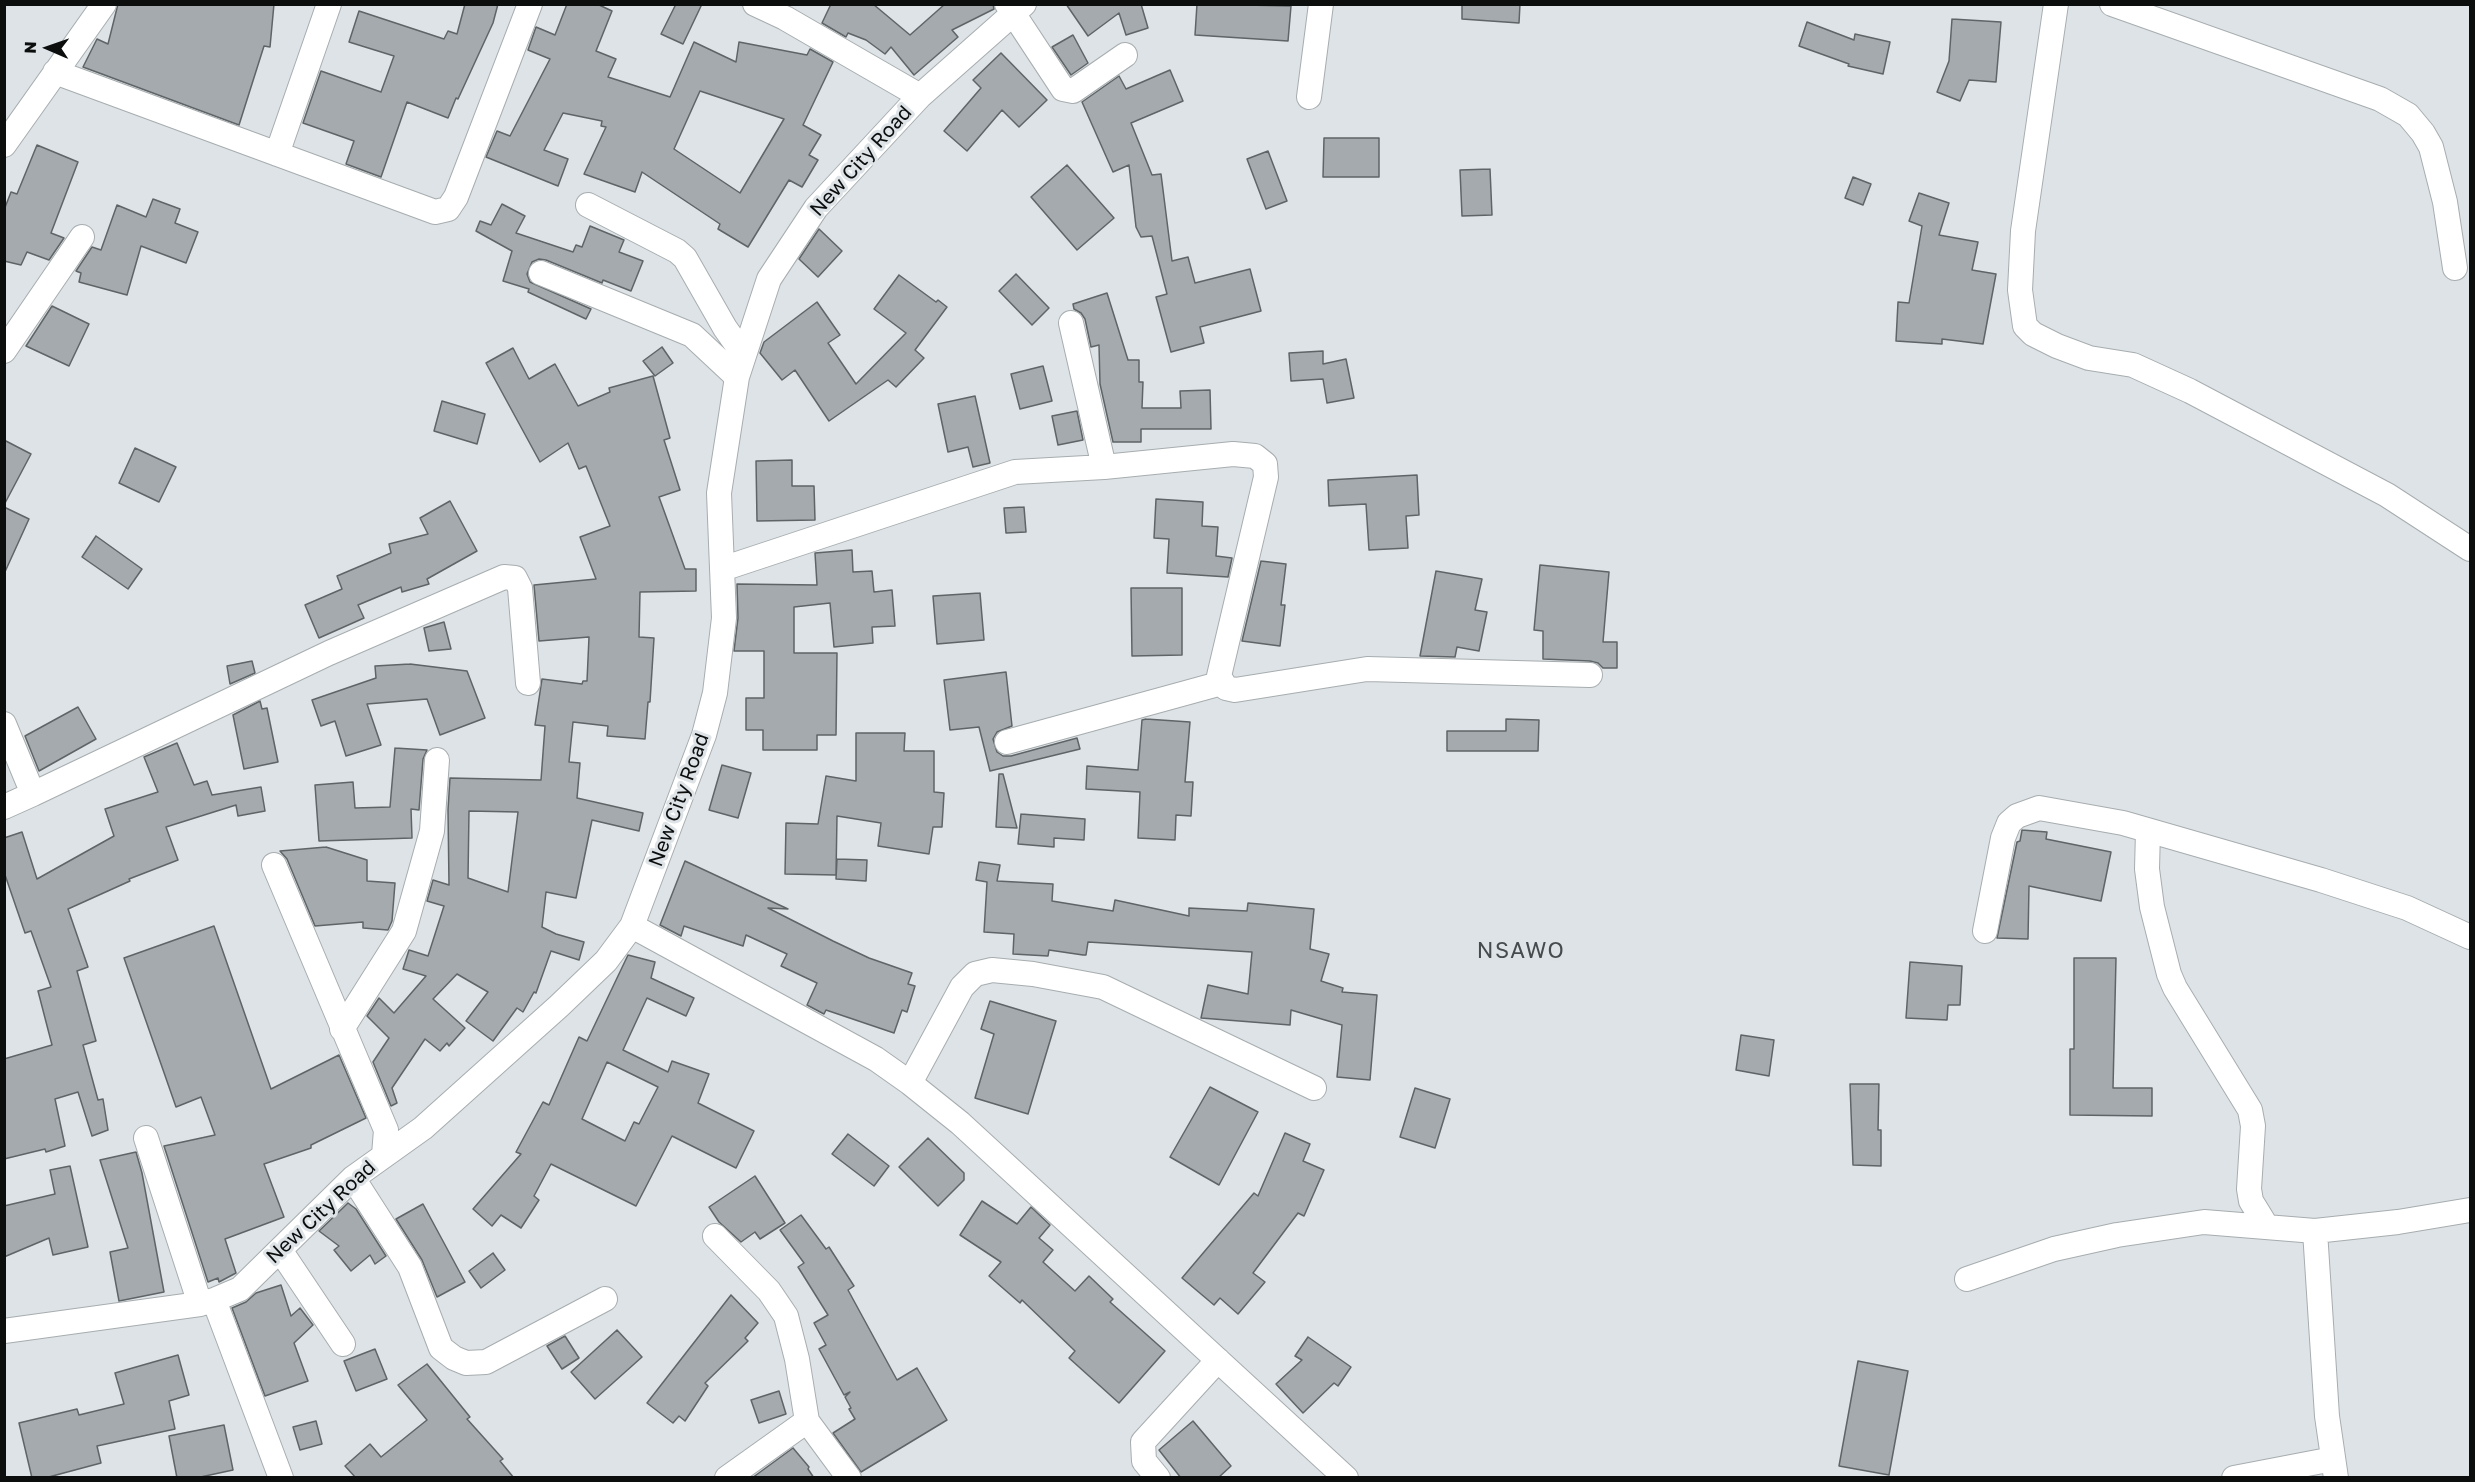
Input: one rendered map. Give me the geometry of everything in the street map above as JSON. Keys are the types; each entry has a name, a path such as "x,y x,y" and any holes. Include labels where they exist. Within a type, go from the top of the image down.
{"street":[{"path":"4,145 104,4"},
{"path":"277,154 329,4"},
{"path":"55,72 435,212 448,209 456,197 530,4"},
{"path":"755,4 785,18 920,96"},
{"path":"1309,97 1321,4"},
{"path":"2056,4 2024,231 2020,290 2025,326 2033,334 2057,346 2090,358 2133,366 2190,391 2387,495 2470,549"},
{"path":"2112,4 2380,99 2408,115 2431,147 2445,202 2455,268"},
{"path":"1014,8 1063,89 1073,91 1125,55"},
{"name":"New City Road","path":"4,1332 207,1302 240,1289 353,1179 423,1128 606,961 632,926 704,735 715,693 724,618 719,493 741,366 769,279 816,208 920,96 1014,8"},
{"path":"588,205 677,251 685,258 725,328 741,366"},
{"path":"4,351 82,237"},
{"path":"541,273 692,335 741,366"},
{"path":"1071,323 1104,467"},
{"path":"722,569 1015,472 1104,467 1233,454 1256,456 1264,464 1266,477 1219,676 1226,688 1235,690 1356,670 1386,668 1590,675"},
{"path":"4,807 329,653 504,577 515,578 520,588 528,683"},
{"path":"1007,742 1222,683"},
{"path":"4,724 33,794"},
{"path":"342,1029 404,931 432,831 437,760"},
{"path":"1985,931 2003,838 2009,823 2027,811 2047,809 2123,823 2375,898 2407,908 2470,937"},
{"path":"2148,831 2147,869 2152,907 2169,974 2175,988 2250,1110 2253,1126 2249,1189 2251,1202 2267,1227"},
{"path":"274,865 342,1029 372,1093 386,1130 384,1155"},
{"path":"632,926 876,1059 910,1083 960,1122 1346,1478"},
{"path":"910,1083 962,987 975,974 992,970 1034,974 1103,987 1314,1088"},
{"path":"146,1138 207,1302 281,1478"},
{"path":"353,1179 410,1267 441,1348 454,1358 466,1363 486,1362 605,1299"},
{"path":"1967,1279 2054,1249 2117,1235 2204,1222 2315,1231 2398,1222 2470,1210"},
{"path":"2234,1478 2335,1468 2327,1416 2315,1231"},
{"path":"715,1236 768,1291 786,1316 797,1359 807,1421 849,1478"},
{"path":"280,1250 343,1344"},
{"path":"1158,1478 1144,1461 1143,1442 1218,1360"},
{"path":"728,1478 769,1446 807,1421"}],"building":[{"path":"118,4 274,4 270,47 264,46 239,125 83,67 97,39 108,44"},
{"path":"465,4 498,4 493,23 458,99 456,98 448,118 407,102 381,177 346,164 354,141 303,123 321,71 381,92 394,56 349,42 359,11 444,39 448,31 457,34"},
{"path":"567,4 597,4 612,11 596,51 616,59 608,77 670,97 694,42 736,62 739,42 807,55 810,49 833,62 803,125 821,135 809,155 818,160 802,187 789,180 748,247 718,229 720,224 642,172 635,192 584,174 606,127 601,126 602,121 563,113 544,150 568,159 558,186 486,157 497,131 510,136 550,59 528,50 536,27 555,35","holes":["700,91 784,119 740,193 674,149"]},
{"path":"676,4 702,4 683,44 661,34"},
{"path":"831,4 873,4 910,35 945,4 993,4 994,9 952,30 958,37 914,75 891,47 885,54 866,40 848,33 846,37 822,23"},
{"path":"1066,4 1141,4 1148,28 1126,35 1119,13 1088,36"},
{"path":"1197,4 1291,6 1288,41 1195,35"},
{"path":"1462,4 1520,4 1519,23 1462,19"},
{"path":"1952,19 2001,22 1996,82 1969,80 1960,101 1937,92 1949,61"},
{"path":"1807,22 1854,40 1855,34 1890,42 1883,74 1848,66 1849,64 1799,46"},
{"path":"1073,35 1088,63 1071,75 1052,47"},
{"path":"1001,53 1047,100 1019,127 1002,110 967,151 944,131 981,88 973,80"},
{"path":"1170,70 1183,101 1131,123 1152,175 1161,174 1172,261 1188,257 1195,283 1250,269 1261,311 1200,327 1204,343 1171,352 1156,297 1167,294 1152,236 1141,237 1136,227 1129,165 1113,172 1082,102 1119,76 1126,89"},
{"path":"1324,138 1379,138 1379,177 1323,177"},
{"path":"37,145 78,162 51,233 64,238 49,260 27,252 21,265 4,261 4,210 11,192 17,194"},
{"path":"1268,151 1287,201 1266,209 1247,159"},
{"path":"1067,165 1114,218 1077,250 1031,197"},
{"path":"1490,169 1492,215 1462,216 1460,170"},
{"path":"1853,177 1871,184 1863,205 1845,198"},
{"path":"1919,193 1949,203 1939,235 1978,242 1972,270 1996,274 1983,344 1942,339 1942,344 1896,341 1898,302 1909,303 1922,226 1909,221"},
{"path":"153,199 180,209 175,223 198,232 186,263 141,246 127,295 79,282 81,273 76,271 92,247 101,250 117,205 146,217"},
{"path":"502,204 525,216 516,233 573,252 576,245 582,247 590,226 624,240 619,252 643,261 631,291 603,280 602,283 546,260 539,259 532,262 527,274 530,282 591,309 586,319 528,292 529,289 503,281 512,251 476,231 480,221 491,225"},
{"path":"819,229 842,251 818,277 799,259"},
{"path":"1016,274 1049,308 1032,325 999,291"},
{"path":"899,275 936,302 938,300 947,307 915,350 924,358 896,387 888,380 829,421 795,370 782,380 760,353 764,342 817,302 840,335 828,343 856,384 906,333 874,309"},
{"path":"1107,293 1128,360 1139,360 1139,382 1143,382 1142,408 1181,408 1180,391 1210,390 1211,429 1141,429 1141,442 1113,442 1100,384 1099,345 1091,347 1085,319 1074,309 1073,304"},
{"path":"52,306 89,324 69,366 26,346"},
{"path":"662,347 673,363 655,376 643,361"},
{"path":"513,348 529,379 555,364 578,406 610,392 609,388 653,376 670,438 664,440 680,490 659,497 685,569 696,569 696,591 640,592 639,637 654,638 645,739 607,736 608,726 573,722 569,762 580,763 577,798 643,813 639,831 592,820 576,898 546,892 542,927 556,934 584,942 579,960 551,951 536,993 534,992 523,1012 517,1008 493,1041 466,1021 488,992 457,974 433,999 465,1028 449,1046 447,1043 440,1051 425,1039 392,1088 397,1103 391,1106 373,1062 389,1038 367,1016 379,998 394,1013 426,976 403,969 409,950 428,956 444,906 427,901 433,880 449,885 450,778 541,780 545,726 535,725 542,679 582,684 583,681 587,681 589,637 539,641 534,585 596,579 580,537 610,526 586,466 579,469 568,443 540,462 486,363","holes":["469,811 518,812 508,892 468,878"]},
{"path":"1323,351 1323,364 1346,359 1354,398 1327,403 1323,379 1291,381 1289,353"},
{"path":"1043,366 1052,401 1020,409 1011,374"},
{"path":"975,396 990,463 973,467 968,447 948,452 938,404"},
{"path":"442,401 485,414 477,444 434,431"},
{"path":"1077,411 1083,440 1058,445 1052,416"},
{"path":"4,440 31,454 4,505"},
{"path":"135,448 176,467 159,502 119,483"},
{"path":"792,460 792,486 814,486 815,520 757,521 756,461"},
{"path":"1417,475 1419,515 1406,516 1408,548 1369,550 1366,504 1329,506 1328,480"},
{"path":"1156,499 1203,502 1202,526 1218,527 1216,556 1232,558 1228,577 1167,573 1169,539 1154,538"},
{"path":"450,501 477,551 427,579 429,584 402,592 401,587 358,605 364,618 319,638 305,605 342,589 337,576 391,553 389,544 428,534 420,518"},
{"path":"4,507 29,519 4,574"},
{"path":"1024,507 1026,532 1006,533 1004,508"},
{"path":"96,536 142,569 128,589 82,557"},
{"path":"852,550 853,572 872,571 874,592 892,590 895,626 872,627 873,643 834,647 830,603 794,607 794,653 837,653 836,735 817,735 817,750 763,750 763,730 746,730 746,698 764,698 764,651 734,651 738,618 737,584 817,585 815,553"},
{"path":"1261,561 1286,564 1281,605 1285,605 1280,646 1242,641"},
{"path":"1540,565 1609,572 1603,642 1617,642 1617,668 1603,668 1598,663 1590,661 1543,659 1543,631 1534,630"},
{"path":"1436,571 1482,579 1475,610 1487,612 1479,651 1457,647 1455,657 1420,656"},
{"path":"1131,588 1182,588 1182,655 1132,656"},
{"path":"980,593 984,640 937,644 933,596"},
{"path":"444,622 451,649 429,651 424,628"},
{"path":"252,661 255,673 230,684 227,666"},
{"path":"410,664 467,671 485,718 440,735 427,699 367,704 381,745 346,756 335,721 321,726 312,700 376,678 375,666"},
{"path":"1006,672 1012,726 997,732 993,739 997,752 1003,756 1011,756 1077,738 1080,749 990,771 979,727 950,730 944,680"},
{"path":"260,701 262,709 267,708 278,762 244,769 233,715"},
{"path":"78,707 96,739 39,771 25,736"},
{"path":"1506,719 1539,720 1538,751 1447,751 1447,731 1506,731"},
{"path":"1142,720 1190,722 1185,782 1193,782 1191,816 1176,815 1175,840 1138,838 1140,792 1086,789 1087,766 1138,770"},
{"path":"856,733 905,733 904,751 934,751 934,792 944,793 942,827 933,827 929,854 878,846 881,823 837,816 836,875 785,874 786,823 818,824 826,776 856,781"},
{"path":"177,743 194,785 207,781 212,795 261,787 265,811 238,816 236,805 166,827 178,860 129,879 130,881 68,909 88,967 77,971 96,1041 83,1045 98,1100 103,1099 108,1130 92,1136 78,1092 55,1099 65,1146 46,1152 45,1149 4,1159 4,1059 52,1045 38,991 51,987 31,931 25,933 4,872 4,838 22,832 37,879 114,836 105,809 158,792 144,757"},
{"path":"395,748 427,750 423,759 419,810 411,809 412,838 319,841 315,785 353,782 355,808 390,807"},
{"path":"722,765 751,773 738,818 709,810"},
{"path":"999,774 1003,774 1017,828 996,827"},
{"path":"1021,814 1085,819 1084,840 1054,838 1054,847 1018,844"},
{"path":"2022,830 2047,832 2046,839 2111,852 2101,901 2029,886 2028,939 1997,938 2017,842 2020,841"},
{"path":"326,847 367,860 367,881 395,883 392,921 388,930 363,928 363,922 315,926 287,859 280,851"},
{"path":"837,859 867,860 866,881 836,879"},
{"path":"685,861 788,909 768,908 833,941 869,958 912,973 908,984 915,986 907,1012 902,1010 894,1033 826,1010 824,1014 807,1005 817,983 781,966 787,954 746,935 743,946 684,926 681,936 660,925"},
{"path":"979,862 1000,865 997,881 1053,884 1052,901 1113,911 1115,900 1189,916 1189,908 1247,911 1248,903 1314,909 1310,949 1329,954 1321,981 1343,988 1342,992 1377,995 1370,1080 1337,1077 1342,1025 1291,1010 1290,1025 1201,1018 1208,985 1248,994 1252,952 1088,942 1086,955 1049,950 1048,956 1013,954 1014,934 984,932 987,882 976,880"},
{"path":"214,926 271,1089 339,1055 366,1118 311,1145 311,1148 264,1164 284,1217 225,1239 236,1273 219,1282 218,1278 208,1282 164,1146 215,1135 201,1097 176,1107 124,958"},
{"path":"628,955 655,962 651,978 694,998 686,1016 647,998 623,1050 668,1072 672,1061 709,1074 698,1103 754,1131 736,1168 672,1136 636,1206 551,1164 534,1196 539,1200 521,1228 501,1215 492,1226 473,1209 521,1154 516,1152 543,1102 549,1105 579,1037 587,1041","holes":["607,1062 658,1087 639,1124 634,1122 625,1141 582,1119"]},
{"path":"2074,958 2116,958 2113,1088 2152,1088 2152,1116 2070,1115 2070,1049 2074,1049"},
{"path":"1910,962 1962,966 1960,1005 1948,1005 1947,1020 1906,1018"},
{"path":"990,1001 1056,1021 1028,1114 975,1098 994,1034 981,1029"},
{"path":"1741,1035 1774,1040 1769,1076 1736,1070"},
{"path":"1850,1084 1879,1084 1878,1130 1881,1130 1881,1166 1853,1165"},
{"path":"1210,1087 1258,1112 1219,1185 1170,1157"},
{"path":"1415,1088 1450,1099 1435,1148 1400,1137"},
{"path":"1285,1133 1310,1144 1303,1161 1324,1170 1304,1216 1298,1213 1253,1273 1265,1282 1238,1314 1220,1298 1214,1305 1182,1278 1254,1193 1258,1196"},
{"path":"848,1134 889,1166 874,1186 832,1154"},
{"path":"928,1138 964,1173 964,1180 938,1206 899,1167"},
{"path":"136,1152 164,1292 119,1301 110,1252 128,1248 100,1160"},
{"path":"70,1166 88,1247 53,1255 49,1238 4,1257 4,1206 55,1194 50,1170"},
{"path":"755,1176 785,1223 760,1239 755,1232 741,1242 719,1222 709,1207"},
{"path":"982,1201 1017,1224 1031,1207 1050,1225 1039,1238 1053,1250 1043,1262 1075,1291 1089,1276 1113,1299 1110,1302 1165,1351 1119,1403 1069,1358 1075,1351 1022,1300 1020,1303 989,1276 1001,1262 960,1235"},
{"path":"348,1203 356,1209 386,1256 375,1264 370,1255 351,1271 334,1250 339,1246 319,1231"},
{"path":"423,1204 465,1282 437,1297 422,1260 396,1219"},
{"path":"801,1215 826,1249 829,1247 854,1286 848,1290 897,1380 917,1368 947,1420 861,1472 833,1433 855,1419 845,1397 850,1392 844,1395 819,1349 826,1345 814,1323 828,1315 798,1267 804,1263 780,1230"},
{"path":"493,1253 505,1270 481,1288 469,1271"},
{"path":"281,1285 291,1316 300,1308 313,1325 294,1343 308,1381 265,1396 232,1308 246,1302 256,1293"},
{"path":"731,1295 758,1323 745,1338 748,1341 705,1383 708,1386 685,1421 679,1416 673,1423 647,1403"},
{"path":"617,1330 642,1357 595,1399 571,1372"},
{"path":"565,1336 579,1358 562,1369 547,1346"},
{"path":"1308,1337 1351,1367 1338,1386 1334,1383 1303,1413 1276,1384 1302,1360 1295,1356"},
{"path":"375,1349 387,1379 356,1391 344,1361"},
{"path":"178,1355 189,1395 169,1401 175,1429 97,1446 101,1463 45,1478 32,1478 19,1423 77,1409 79,1415 124,1404 115,1373"},
{"path":"1858,1361 1908,1371 1889,1475 1839,1466"},
{"path":"427,1364 470,1417 467,1419 503,1459 500,1461 514,1478 356,1478 345,1466 370,1444 381,1457 427,1420 398,1385"},
{"path":"779,1391 786,1414 759,1423 751,1400"},
{"path":"316,1421 322,1444 300,1450 293,1427"},
{"path":"1193,1421 1231,1466 1218,1478 1181,1478 1159,1450"},
{"path":"224,1425 233,1470 196,1478 177,1478 169,1436"},
{"path":"793,1448 809,1467 814,1478 752,1478"}],"district":[{"name":"NSAWO","path":"1521,951"}]}
